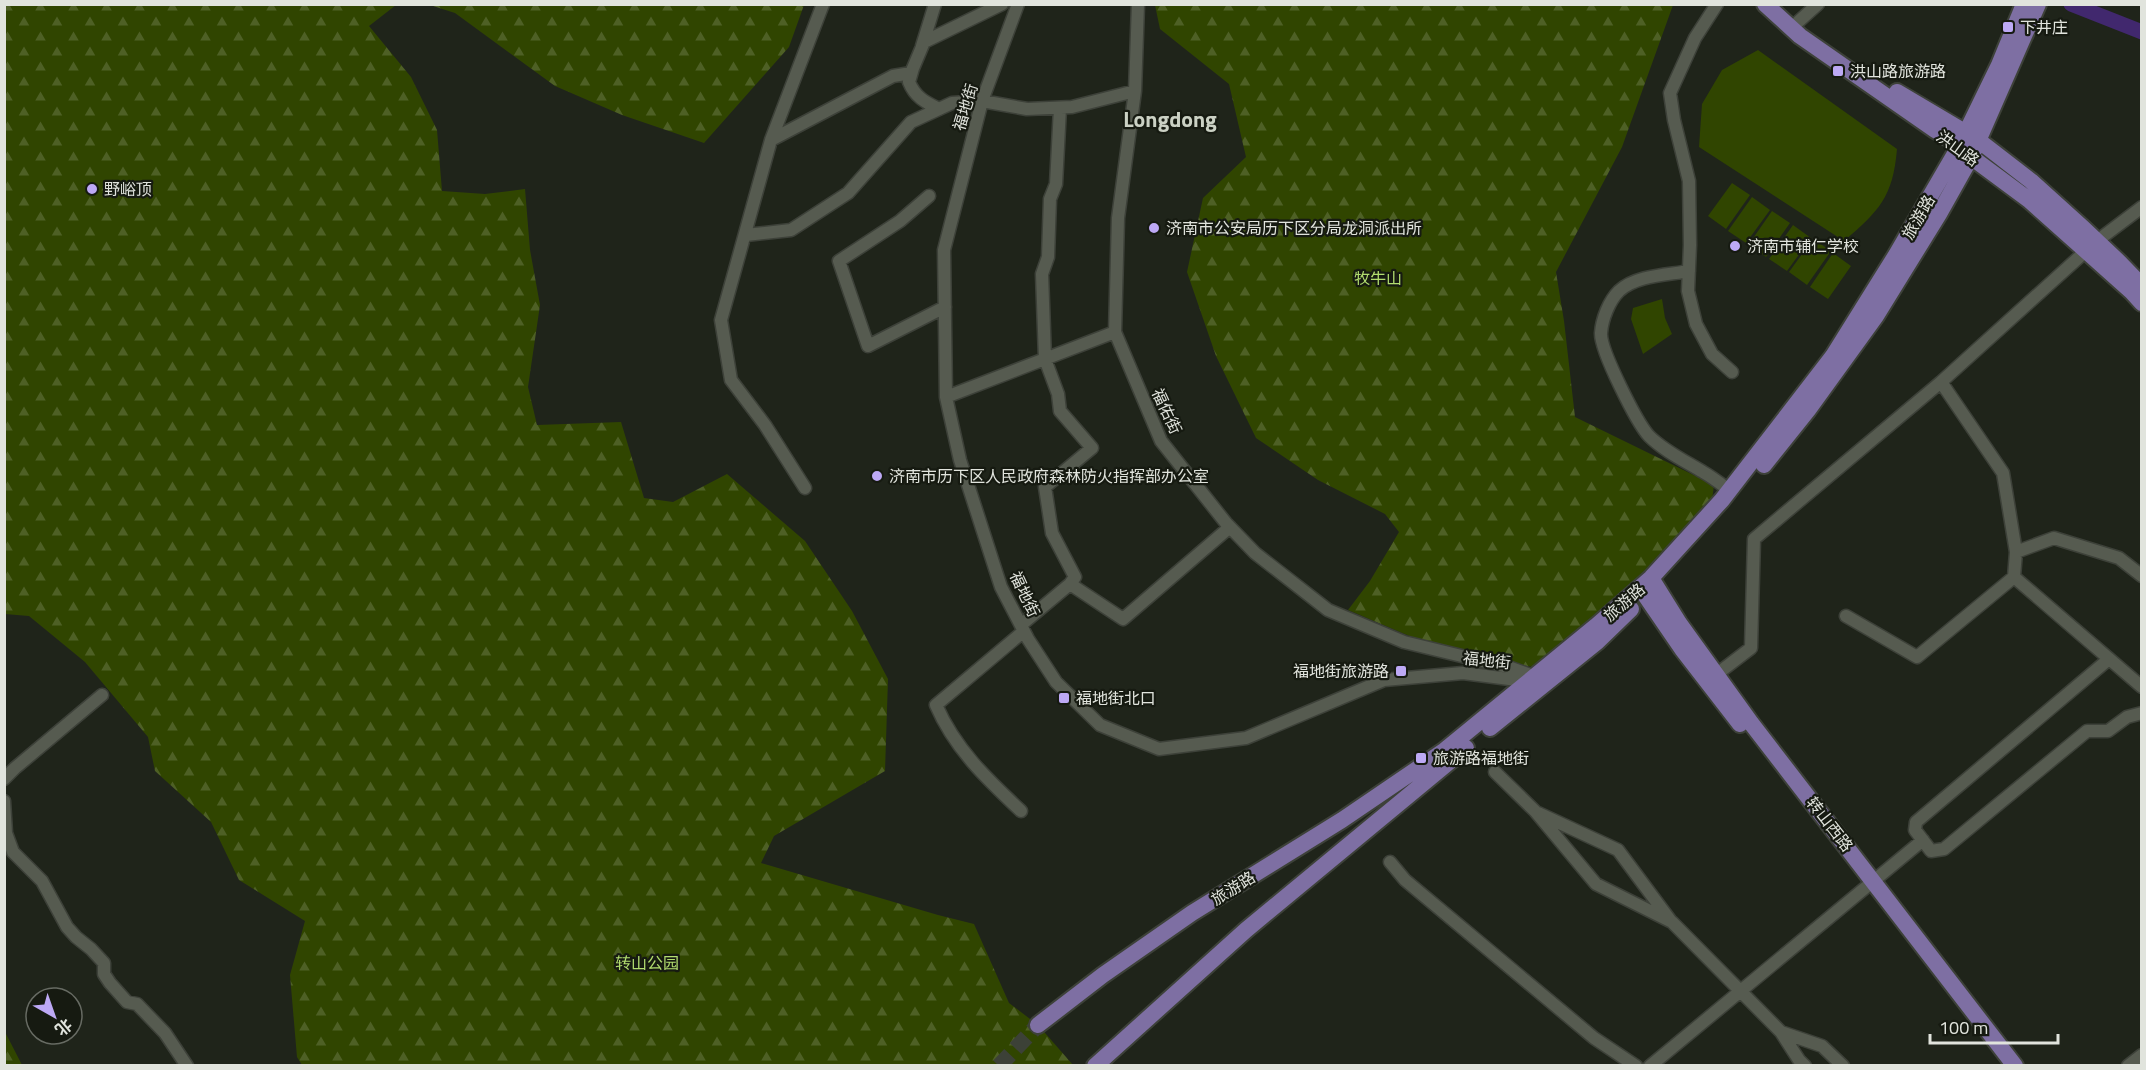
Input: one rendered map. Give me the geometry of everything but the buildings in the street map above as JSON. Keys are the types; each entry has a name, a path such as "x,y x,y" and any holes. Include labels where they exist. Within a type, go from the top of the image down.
{"main road":[{"name":"洪山路","path":"1766,4 1800,36 1908,112 1968,144"},
{"name":"洪山路","path":"1779,4 1819,41 1968,144 2029,200 2142,286"},
{"name":"旅游路","path":"1038,1025 1103,975 1192,913 1342,820 1445,750 1536,681 1597,642 1737,498 1808,410 1863,335 1939,214 2024,4"},
{"name":"旅游路","path":"1648,587 1730,490 1833,356 1968,144 2038,4"},
{"name":"洪山路","path":"2092,246 2142,303"},
{"name":"转山西路","path":"1648,587 1679,623 1717,674 2002,1065"},
{"name":"转山西路","path":"1648,587 1682,649 2015,1065"},
{"name":"旅游路","path":"1095,1065 1246,930 1417,787 1536,681"}],"street":[{"path":"805,488 765,425 731,380 721,320 771,140 824,4"},
{"path":"935,4 909,82 920,99 939,109"},
{"path":"924,42 1002,4"},
{"name":"福地街","path":"1018,4 982,101 944,250 946,397 960,460 1001,587 1022,628 1056,682 1100,725 1159,749 1246,738 1384,680 1463,673 1536,681"},
{"name":"福佑街","path":"1138,4 1136,90 1118,218 1115,332 1161,441 1230,528 1255,553 1328,610 1404,642 1511,668 1536,681"},
{"path":"1717,4 1695,39 1670,93 1689,181 1688,291 1696,324 1712,354 1732,372"},
{"path":"1798,22 1818,4"},
{"path":"771,140 893,76 911,73"},
{"path":"746,235 790,230 829,206 848,193 911,122 952,103 982,101 1027,109 1060,108 1136,90"},
{"path":"1021,811 976,768 957,743 936,705 1075,577 1052,532 1045,487 1092,448 1060,411 1058,394 1045,359 1042,274 1048,257 1050,199 1056,184 1060,108"},
{"path":"929,196 900,221 839,261 868,346 945,308"},
{"path":"1717,674 1751,648 1754,539 1941,382 2092,246 2142,207"},
{"path":"1689,271 1639,280 1620,290 1609,304 1601,334 1614,374 1649,436 1730,490"},
{"path":"946,397 1115,332"},
{"path":"1846,616 1917,657 2014,577 2016,552 2003,473 1941,382"},
{"path":"1070,584 1123,619 1230,528"},
{"path":"2016,552 2054,538 2118,558 2142,576"},
{"path":"2014,577 2142,687"},
{"path":"2109,659 1916,822 1915,830 1931,851 1944,849 2087,730 2108,730 2127,717 2142,713"},
{"path":"4,779 102,695"},
{"path":"1495,772 1535,811 1596,884 1672,922"},
{"path":"4,801 6,833 13,852 42,881 67,927 104,963 104,974 110,983 127,1002 137,1004 165,1033 187,1065"},
{"path":"1535,811 1618,850 1672,922 1781,1032 1799,1060 1805,1065"},
{"path":"1650,1065 1923,840"},
{"path":"1390,862 1406,880 1594,1038 1636,1065"},
{"path":"1781,1032 1822,1046 1843,1065"},
{"path":"2128,1065 2142,1054"}],"green space":[{"name":"转山公园","path":"4,5 396,5 369,26 411,77 437,130 442,191 485,194 525,189 530,250 540,305 528,387 537,425 621,422 644,498 673,502 727,474 805,541 852,611 888,679 885,771 774,836 761,863 974,924 1009,1003 1038,1025 1073,1065 302,1065 297,1057 290,975 305,921 239,880 211,822 155,771 148,737 85,662 29,616 5,614"},
{"path":"430,5 804,5 789,47 704,143 622,115 555,86 455,13"},
{"name":"牧牛山","path":"1155,5 1673,5 1622,147 1556,272 1575,417 1714,485 1712,500 1640,582 1538,668 1473,656 1434,645 1348,610 1370,581 1399,532 1385,514 1318,480 1256,438 1216,356 1187,272 1203,198 1246,157 1229,84 1160,29"},
{"path":"1758,50 1897,149 1892,179 1882,202 1844,241 1699,147 1702,104 1722,70"},
{"path":"1732,183 1750,195 1726,229 1708,216"},
{"path":"1752,197 1770,210 1746,243 1728,231"},
{"path":"1772,211 1790,223 1766,257 1749,244"},
{"path":"1793,225 1811,238 1787,271 1769,259"},
{"path":"1813,239 1831,251 1807,285 1789,272"},
{"path":"1833,253 1851,266 1828,299 1810,287"},
{"path":"1662,299 1665,318 1672,334 1643,354 1631,319 1633,308"},
{"path":"4,1030 22,1065 5,1065"}],"waterway":[{"path":"2071,4 2142,32"}],"tunnel":[{"path":"999,1066 1038,1025"}],"place":[{"name":"下井庄","path":"2008,27"},
{"name":"洪山路旅游路","path":"1838,71"},
{"name":"野峪顶","path":"92,189"},
{"name":"济南市公安局历下区分局龙洞派出所","path":"1154,228"},
{"name":"济南市辅仁学校","path":"1735,246"},
{"name":"济南市历下区人民政府森林防火指挥部办公室","path":"877,476"},
{"name":"福地街旅游路","path":"1401,671"},
{"name":"福地街北口","path":"1064,698"},
{"name":"旅游路福地街","path":"1421,758"}],"district":[{"name":"Longdong","path":"1170,119"}]}
